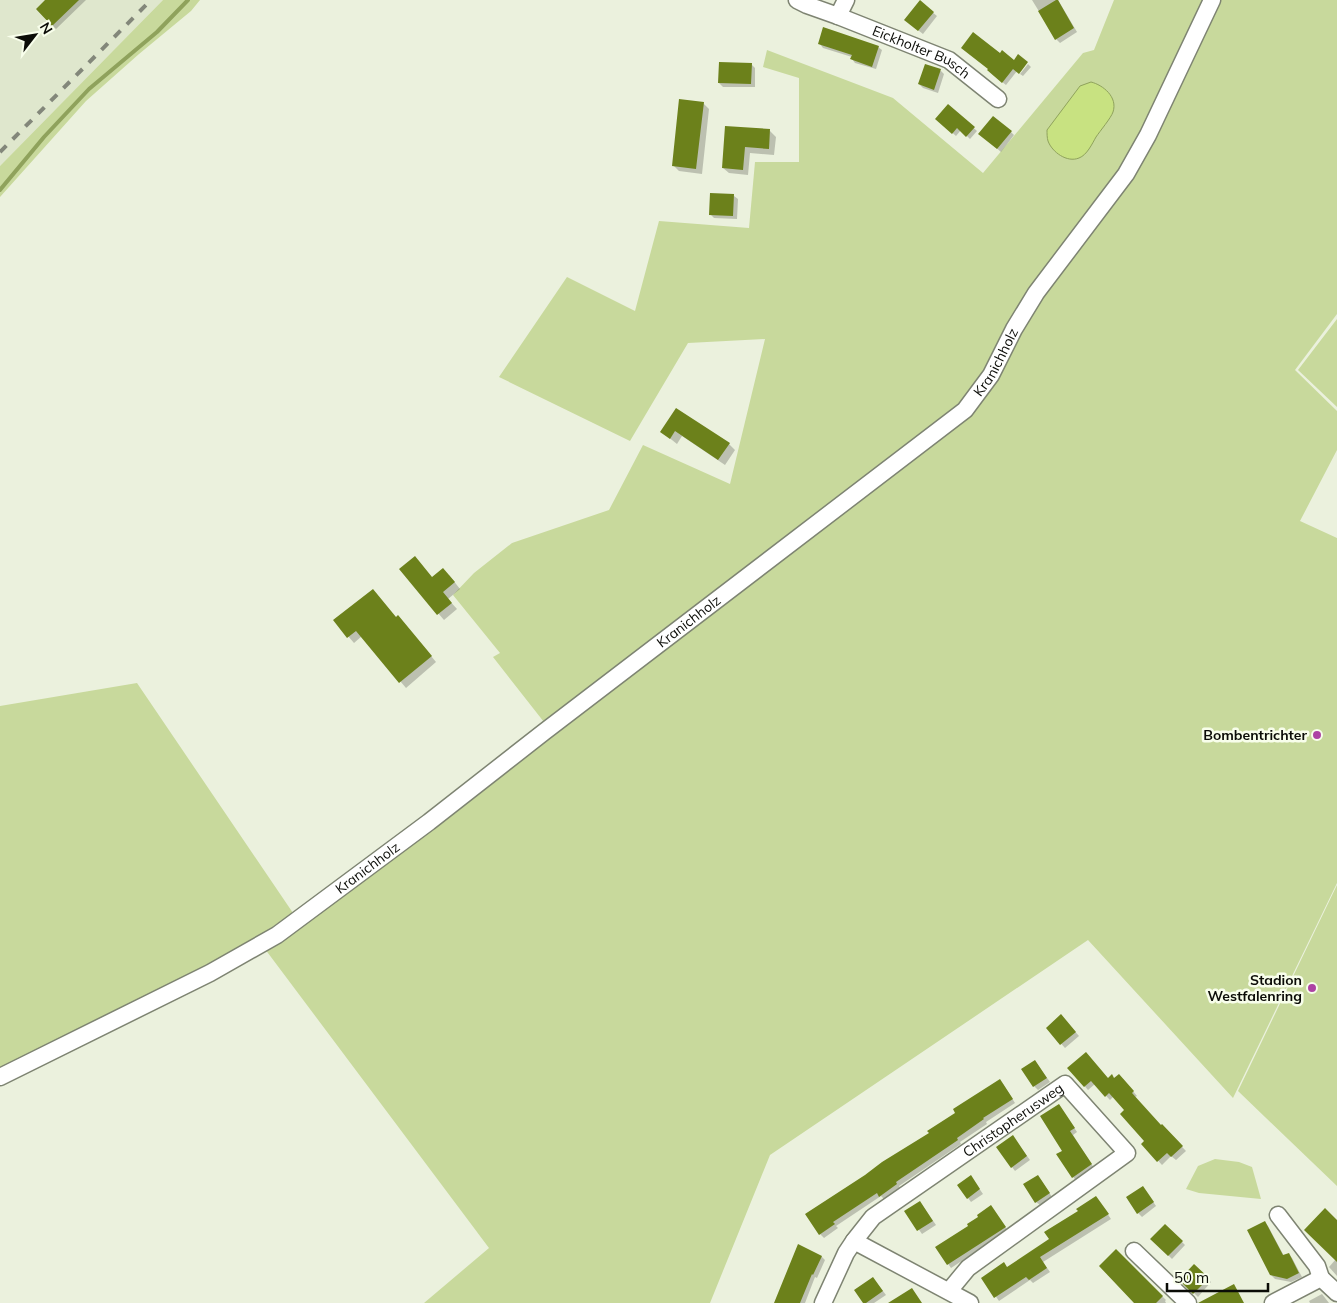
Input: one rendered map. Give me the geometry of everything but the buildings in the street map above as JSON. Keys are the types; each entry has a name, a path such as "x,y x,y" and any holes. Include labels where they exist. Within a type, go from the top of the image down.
{"street":[{"name":"Eickholter Busch","path":"797,0 950,60 998,99"},
{"path":"838,16 846,0"},
{"name":"Kranichholz","path":"0,1077 210,973 277,935 430,822 544,732 965,410 991,375 1014,328 1036,293 1126,174 1148,135 1212,0"},
{"name":"Christopherusweg","path":"854,1241 873,1217 1065,1084 1127,1152 968,1268 949,1291"},
{"path":"1278,1215 1317,1266 1321,1278 1337,1294"},
{"path":"823,1303 846,1253 854,1241 970,1303"},
{"path":"1134,1250 1188,1303"},
{"path":"1273,1303 1321,1278"}],"shaded area":[{"path":"0,0 163,0 0,166"},
{"path":"163,0 200,0 191,11 86,101 0,197 0,166"},
{"path":"1114,0 1337,0 1337,314 1295,370 1337,411 1337,450 1300,521 1337,538 1337,883 1233,1098 1088,940 770,1155 710,1303 424,1303 489,1248 262,945 551,731 493,657 500,653 453,595 474,573 512,543 609,510 643,445 730,484 765,339 688,343 630,441 499,377 567,277 635,311 659,221 749,228 755,162 799,162 799,78 763,67 767,50 893,98 983,173 1083,53 1094,50"},
{"path":"1091,82 1108,92 1113,101 1113,112 1084,154 1079,158 1065,158 1056,153 1050,145 1047,130 1080,86"},
{"path":"1337,319 1337,407 1298,370"},
{"path":"137,683 293,913 209,970 0,1075 0,706"},
{"name":"Stadion Westfalenring","path":"1337,885 1337,1186 1238,1091"},
{"path":"1215,1159 1239,1162 1252,1167 1261,1199 1199,1193 1186,1189 1198,1166"}],"waterway":[{"path":"0,190 44,137 89,89 157,32 188,0"}],"railway":[{"path":"0,152 151,0"}],"place":[{"name":"Bombentrichter","path":"1317,735"},
{"name":"Stadion Westfalenring","path":"1312,988"}]}
